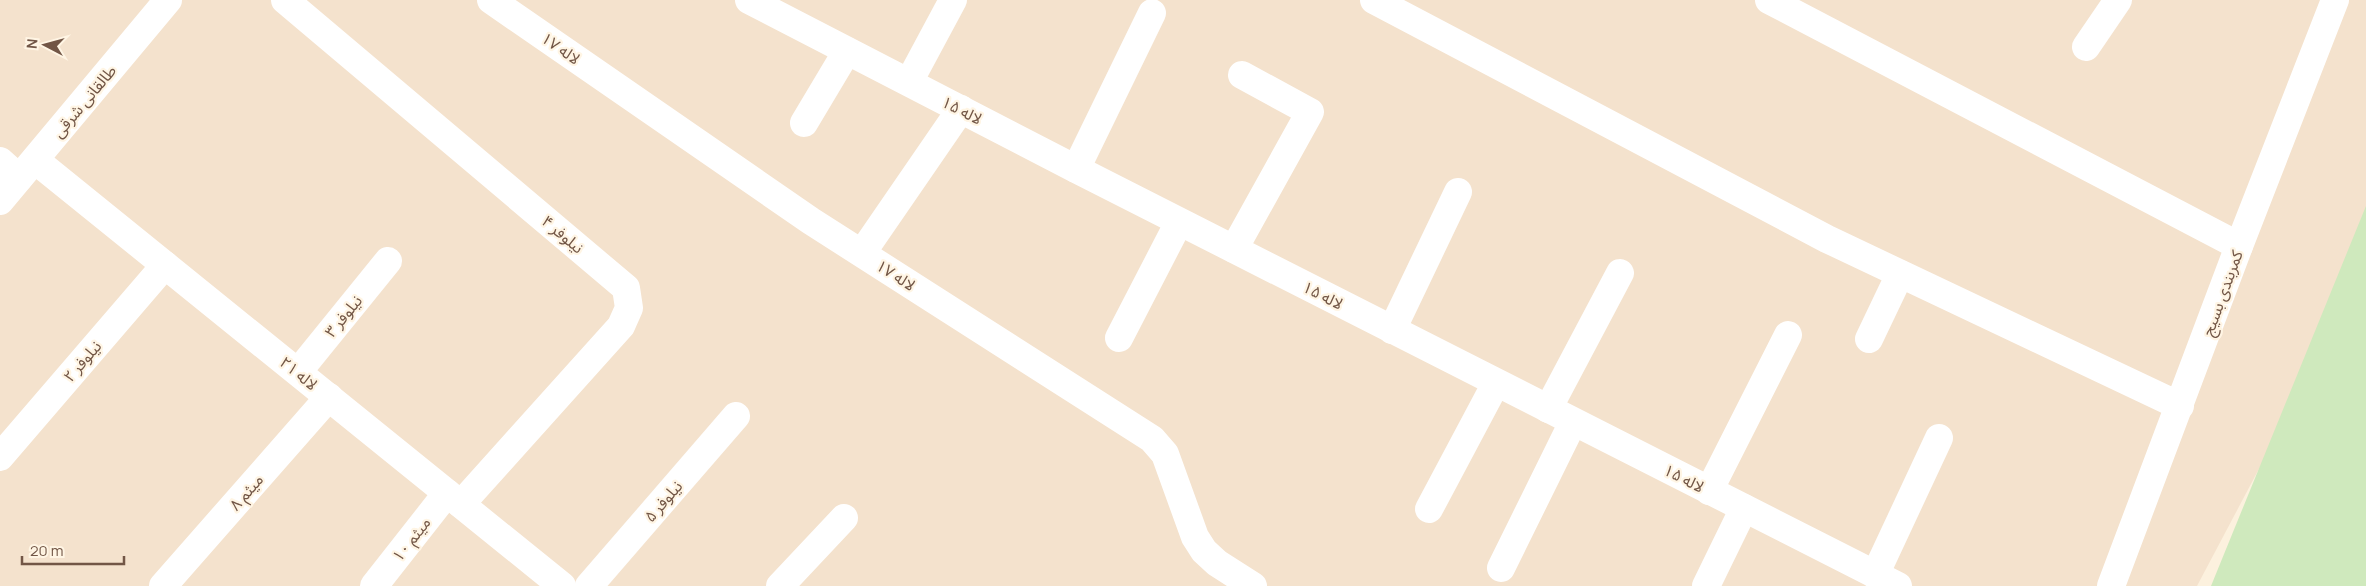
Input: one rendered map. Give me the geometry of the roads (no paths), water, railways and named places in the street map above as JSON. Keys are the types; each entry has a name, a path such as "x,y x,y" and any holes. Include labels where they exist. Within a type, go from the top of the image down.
{"street":[{"name":"طالقانی شرقی","path":"0,201 18,166 168,0"},
{"name":"نیلوفر ۴","path":"285,0 626,288 629,308 621,326 454,498"},
{"name":"لاله ۱۷","path":"491,0 811,221 1152,439 1165,454 1195,537 1204,551 1217,563 1253,586"},
{"path":"909,82 952,0"},
{"path":"1374,0 1827,239 2180,406"},
{"path":"1769,0 2239,246"},
{"path":"2086,47 2118,0"},
{"name":"لاله ۱۵","path":"752,1 1179,222 1886,580"},
{"name":"کمربندی بسیج","path":"2111,586 2180,406 2328,2"},
{"path":"1076,169 1152,13"},
{"path":"804,123 847,51"},
{"path":"1234,249 1310,112 1242,75"},
{"path":"862,253 961,109"},
{"name":"لاله ۲۱","path":"18,166 165,265 562,586"},
{"path":"1392,330 1458,192"},
{"path":"1119,338 1179,222"},
{"name":"نیلوفر ۳","path":"298,372 388,261"},
{"name":"نیلوفر ۲","path":"0,457 165,265"},
{"path":"1548,409 1620,273"},
{"path":"1869,339 1900,274"},
{"path":"1709,491 1788,335"},
{"path":"1429,509 1496,383"},
{"name":"میثم ۸","path":"164,586 329,397"},
{"name":"نیلوفر ۵","path":"589,586 736,416"},
{"path":"1501,568 1573,422"},
{"path":"1886,580 1939,438"},
{"name":"میثم ۱۰","path":"374,586 454,498"},
{"path":"1706,586 1744,508"},
{"path":"780,586 844,518"}]}
